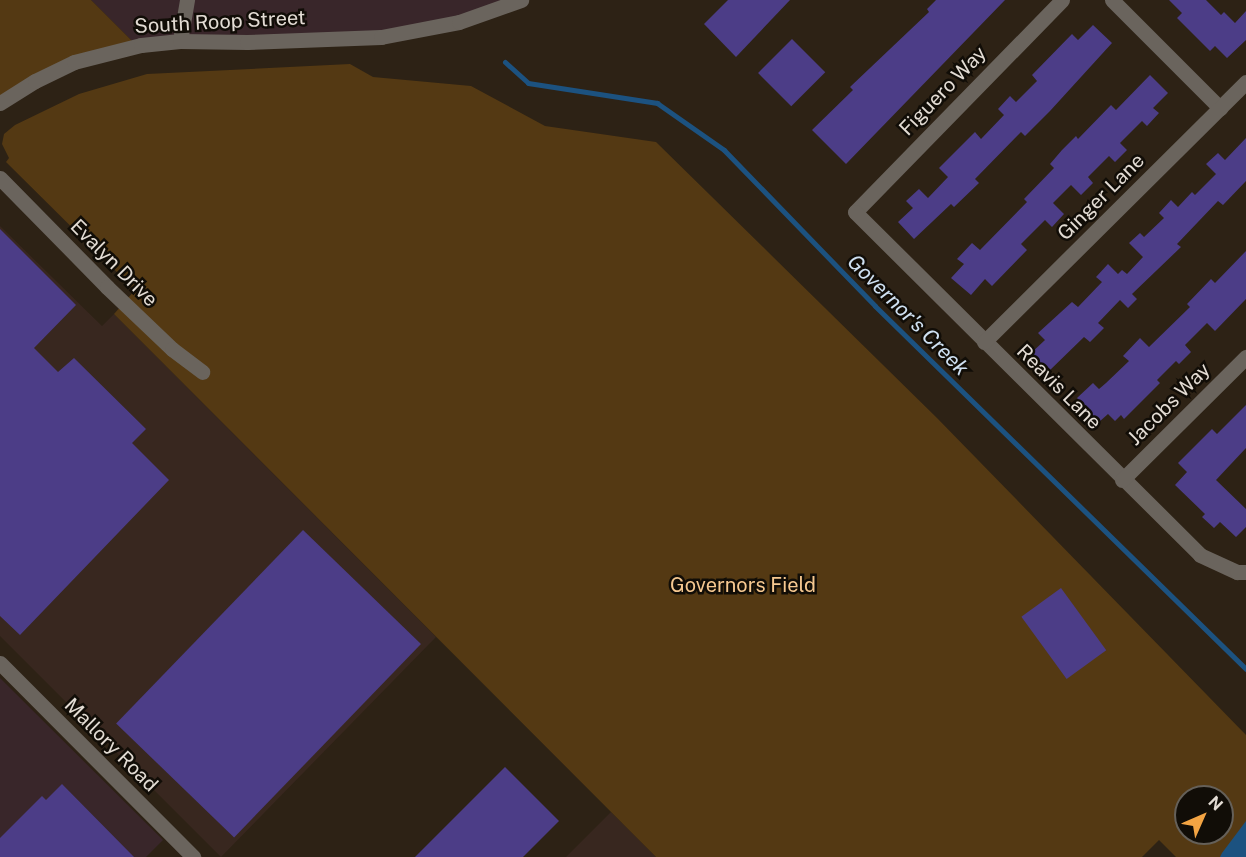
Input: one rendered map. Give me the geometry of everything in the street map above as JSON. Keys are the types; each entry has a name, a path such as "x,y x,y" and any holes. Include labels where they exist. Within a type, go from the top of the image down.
{"street":[{"path":"180,41 187,0"},
{"name":"South Roop Street","path":"0,103 35,81 74,62 141,45 180,41 247,42 381,37 459,22 521,0"},
{"name":"Figuero Way","path":"855,212 1062,0"},
{"path":"1112,0 1220,108"},
{"name":"Ginger Lane","path":"984,342 1246,82"},
{"name":"Evalyn Drive","path":"0,178 107,287 172,349 202,372"},
{"name":"Reavis Lane","path":"855,212 1122,480 1200,555 1237,572 1246,572"},
{"name":"Jacobs Way","path":"1122,480 1246,357"},
{"name":"Mallory Road","path":"0,663 193,857"}],"shaded area":[{"path":"91,0 512,0 471,19 365,36 137,46"},
{"path":"0,226 102,326 114,314 436,637 221,857 0,636"},
{"path":"0,678 163,840 146,857 0,857"},
{"path":"611,812 656,857 566,857"}],"green space":[{"path":"0,0 91,0 137,46 105,53 0,104"},
{"name":"Governors Field","path":"350,64 373,77 471,86 545,126 656,142 937,418 1246,735 1246,857 1176,857 1159,840 1142,857 656,857 114,314 135,290 6,162 9,158 2,144 4,134 15,125 79,94 147,74"}],"water":[{"path":"1246,821 1246,857 1220,857 1228,845 1234,845 1234,837"}],"building":[{"path":"728,0 790,0 736,57 704,24"},
{"path":"936,0 1005,0 846,164 812,130 853,90 850,87 929,12 927,9"},
{"path":"1169,0 1206,0 1221,15 1224,12 1235,23 1246,11 1246,40 1227,58 1215,46 1210,51 1177,18 1182,13"},
{"path":"1093,25 1112,43 1025,136 1021,132 975,179 979,183 954,207 951,204 914,239 898,222 913,208 906,201 919,189 928,198 948,177 939,168 975,132 981,139 1004,115 998,109 1010,96 1016,102 1037,81 1032,75 1072,34 1078,40"},
{"path":"792,39 825,72 791,106 758,73"},
{"path":"1150,75 1168,93 1153,108 1159,113 1147,126 1142,121 1120,143 1127,150 1115,162 1109,156 1088,177 1093,183 1081,195 1071,185 1053,203 1064,214 1052,227 1045,220 1021,244 1027,250 992,286 985,279 971,295 951,278 964,264 957,259 972,243 980,250 1027,202 1024,199 1054,168 1050,164 1062,150 1076,136 1078,139 1111,105 1116,110"},
{"path":"1246,138 1246,181 1223,205 1218,201 1177,244 1181,247 1132,294 1137,299 1128,308 1120,300 1098,323 1104,328 1090,342 1084,337 1047,373 1029,355 1045,340 1038,333 1072,302 1078,307 1102,282 1096,277 1108,264 1118,274 1122,270 1127,274 1143,257 1129,243 1140,233 1144,237 1164,218 1159,213 1171,200 1178,207 1192,192 1195,195 1216,174 1206,164 1218,153 1225,160"},
{"path":"0,229 76,305 34,348 58,372 74,358 146,429 132,443 169,480 20,635 0,616"},
{"path":"1246,251 1246,299 1215,331 1207,323 1185,345 1191,352 1179,364 1176,361 1157,380 1160,383 1124,419 1121,415 1115,421 1108,414 1099,422 1077,398 1093,383 1099,389 1106,383 1129,361 1123,356 1140,338 1149,347 1190,307 1187,304 1211,279 1215,283"},
{"path":"1246,405 1246,448 1216,480 1246,509 1246,527 1236,537 1220,522 1214,528 1202,517 1205,514 1175,485 1187,472 1178,463 1212,429 1217,434"},
{"path":"303,530 421,644 234,837 116,724"},
{"path":"1061,588 1106,650 1067,679 1021,617"},
{"path":"505,767 559,821 523,857 415,857"},
{"path":"62,784 134,857 0,857 0,838 42,796 46,800"}],"waterway":[{"name":"Governor's Creek","path":"505,62 528,83 657,103 724,150 875,306 1246,669"}]}
